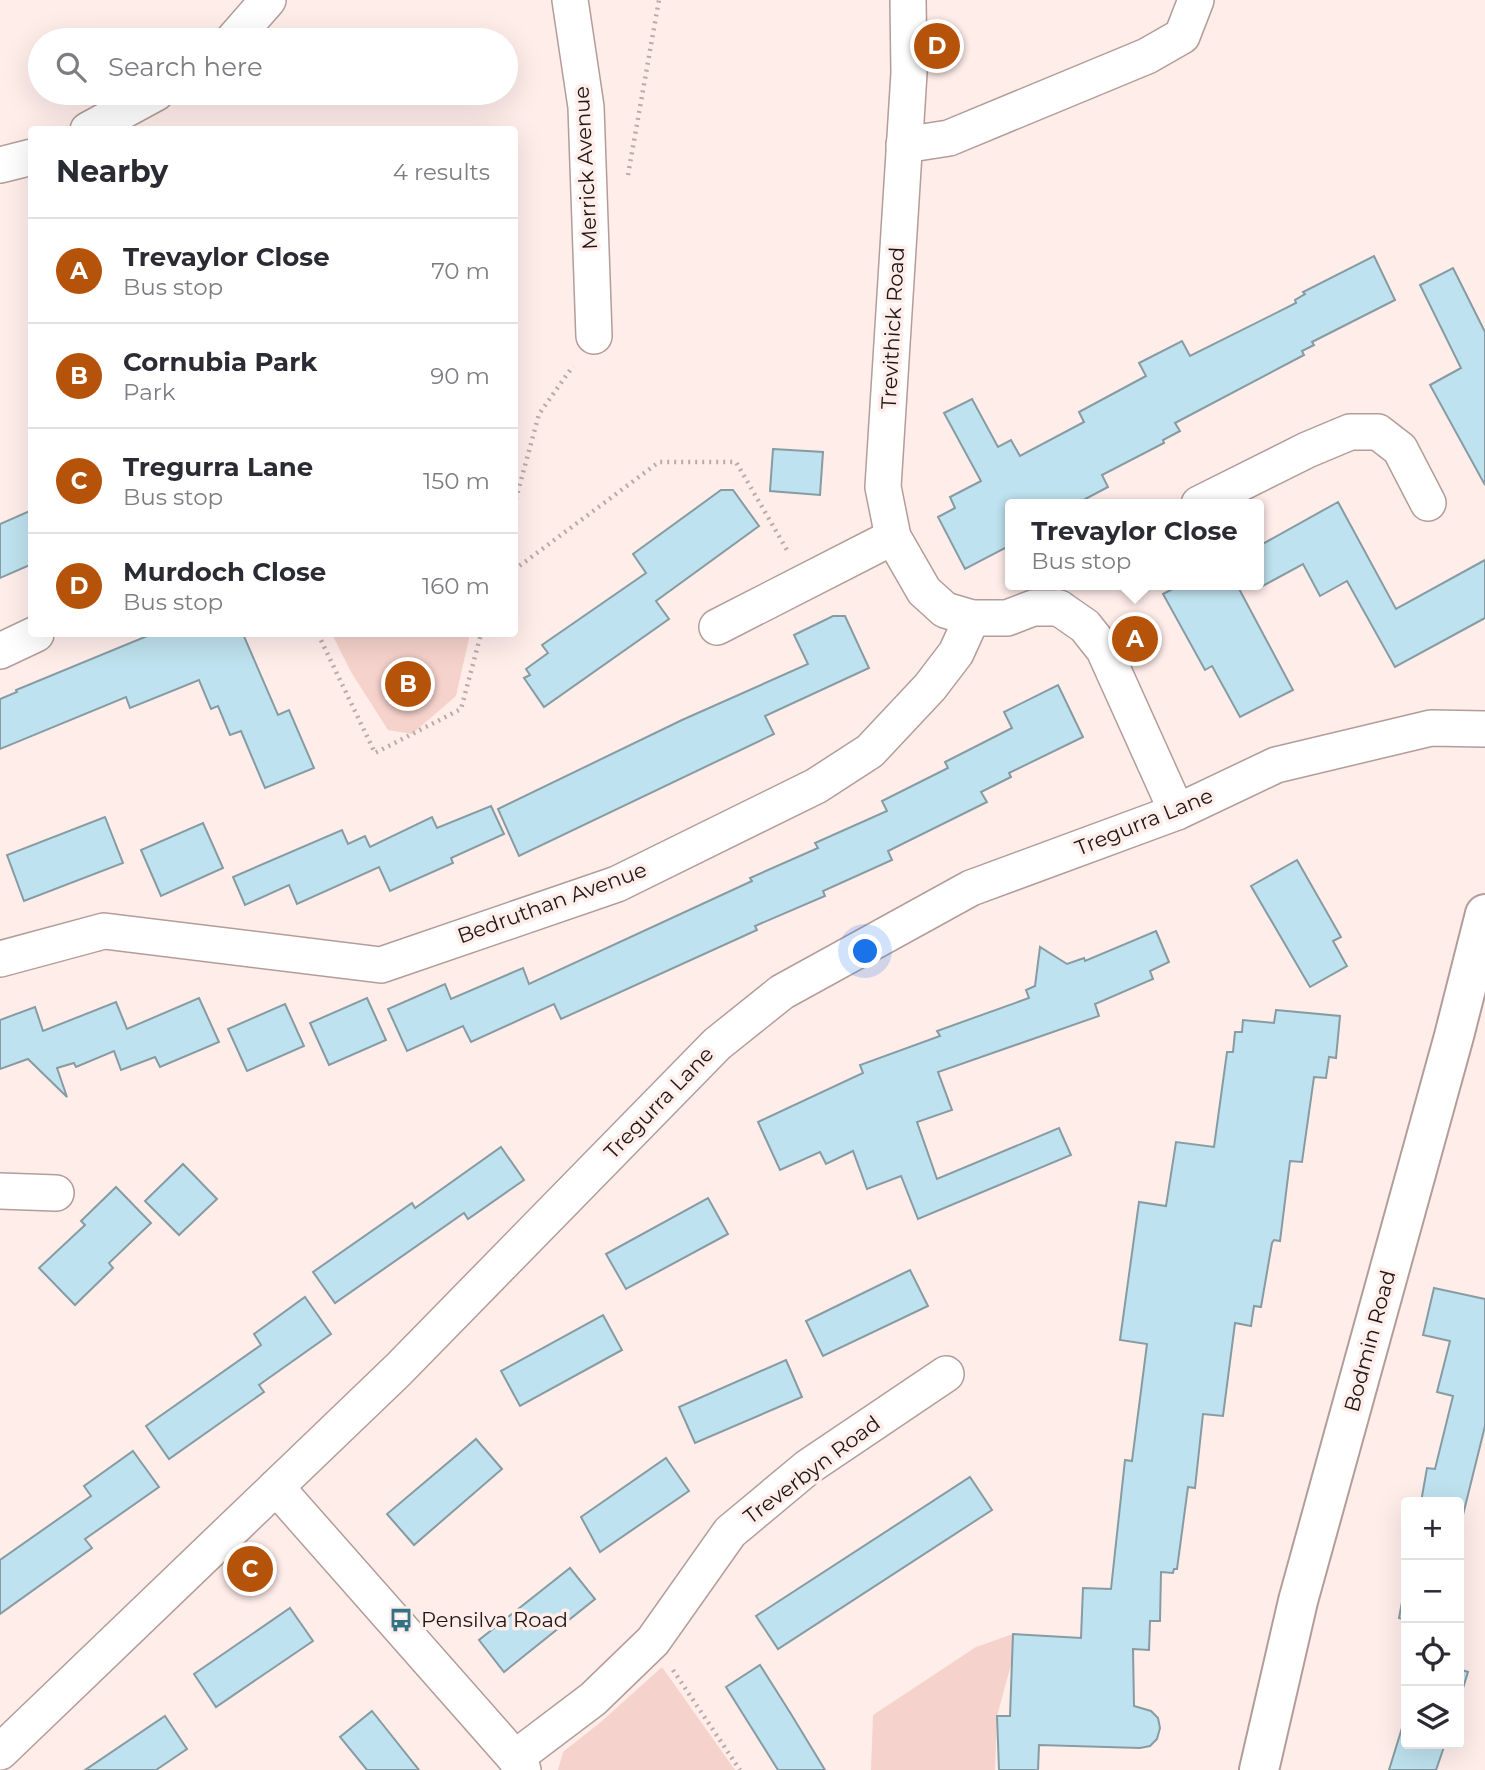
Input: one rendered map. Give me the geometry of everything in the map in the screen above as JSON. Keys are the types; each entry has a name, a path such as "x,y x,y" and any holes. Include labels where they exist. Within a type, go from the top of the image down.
{"street":[{"path":"244,28 268,0"},
{"name":"Merrick Avenue","path":"570,0 586,107 594,336"},
{"name":"Trevithick Road","path":"908,0 909,73 883,487 893,537 924,591 945,610 972,618"},
{"path":"904,145 949,138 1147,56 1182,36 1196,0"},
{"path":"95,126 134,105"},
{"path":"1209,499 1307,450 1350,432 1378,432 1400,449 1428,503"},
{"path":"717,627 893,537"},
{"path":"972,618 1007,618 1069,596 1085,626 1104,650 1177,812"},
{"name":"Bedruthan Avenue","path":"0,959 104,931 381,965 617,884 816,786 870,751 930,687 956,653 972,618"},
{"path":"0,651 30,637"},
{"name":"Tregurra Lane","path":"0,1752 398,1370 717,1044 782,992 971,888 1177,812 1276,765 1431,729 1485,729"},
{"name":"Bodmin Road","path":"1259,1770 1298,1601 1485,914"},
{"path":"0,1191 56,1193"},
{"name":"Treverbyn Road","path":"519,1764 593,1699 653,1641 730,1532 808,1467 946,1374"},
{"path":"276,1487 519,1764"}],"path":[{"path":"518,567 659,462 736,462 806,582"},
{"path":"319,637 375,753 461,709 480,637"},
{"path":"653,1641 740,1770"}],"shaded area":[{"path":"334,637 469,637 456,696 412,734 388,730 351,672"},
{"path":"1013,1634 1012,1661 997,1716 995,1770 871,1770 873,1715 976,1647"},
{"path":"662,1667 735,1770 558,1770 563,1752"}],"building":[{"path":"1374,256 1395,300 1312,342 1314,345 1302,351 1304,355 1175,423 1180,431 1163,440 1164,443 1102,475 1108,487 1085,499 1005,499 1005,548 965,569 938,517 955,508 950,497 981,481 944,413 972,399 998,447 1011,440 1020,456 1084,422 1079,412 1146,376 1139,363 1182,341 1190,356 1296,303 1295,300 1305,294 1303,292"},
{"path":"1453,268 1485,332 1485,485 1430,385 1461,368 1420,285"},
{"path":"773,449 823,452 820,495 770,491"},
{"path":"721,490 733,490 759,526 656,601 669,619 544,707 524,678 530,675 526,669 548,653 542,645 646,573 633,554"},
{"path":"1338,502 1396,609 1485,560 1485,618 1395,667 1347,581 1320,596 1303,564 1264,585 1264,543"},
{"path":"28,512 28,566 0,578 0,524"},
{"path":"1171,590 1240,590 1293,690 1240,717 1212,666 1205,670 1163,594"},
{"path":"833,616 845,616 869,668 765,716 774,734 519,856 498,809 682,720 808,664 794,635"},
{"path":"145,637 244,637 278,715 289,710 314,768 265,788 241,731 230,735 218,706 211,709 199,680 130,708 126,697 0,749 0,699 17,692 16,690"},
{"path":"1058,685 1083,737 1009,773 1011,777 981,792 987,802 888,851 892,860 823,891 825,896 755,926 757,930 561,1019 554,1004 471,1042 463,1026 407,1051 388,1009 445,984 451,999 523,968 529,984 752,881 750,878 818,848 815,843 887,811 882,801 948,768 945,762 1012,728 1004,712"},
{"path":"491,806 504,834 451,858 453,863 390,891 379,867 297,904 289,885 245,905 233,877 342,830 348,844 365,836 370,847 432,817 437,828"},
{"path":"105,817 123,863 24,901 7,855"},
{"path":"203,823 223,868 161,896 141,850"},
{"path":"1297,860 1341,937 1333,941 1347,966 1310,987 1251,886"},
{"path":"1156,931 1169,962 1150,971 1153,979 1095,1004 1099,1016 938,1072 952,1110 917,1122 937,1179 1059,1128 1071,1155 918,1219 901,1176 867,1189 853,1151 826,1164 820,1152 780,1170 758,1122 863,1073 860,1065 940,1036 937,1031 1029,998 1026,990 1035,986 1040,947 1067,964 1084,958 1085,961"},
{"path":"199,998 219,1042 160,1067 155,1057 121,1070 114,1051 76,1067 74,1063 57,1068 67,1097 28,1059 0,1069 0,1020 35,1007 43,1031 116,1002 127,1029"},
{"path":"367,998 386,1040 329,1065 310,1023"},
{"path":"285,1004 304,1046 247,1071 228,1029"},
{"path":"1276,1010 1340,1016 1336,1058 1329,1057 1326,1078 1314,1077 1302,1162 1290,1161 1280,1241 1274,1240 1272,1243 1261,1307 1254,1306 1251,1326 1235,1323 1223,1416 1203,1414 1195,1488 1188,1487 1177,1569 1174,1569 1173,1573 1161,1572 1160,1621 1150,1621 1149,1650 1133,1649 1134,1706 1151,1711 1158,1718 1160,1728 1157,1739 1150,1746 1140,1748 1039,1745 1038,1770 999,1770 997,1716 1010,1716 1013,1634 1081,1638 1083,1588 1111,1589 1125,1460 1132,1461 1147,1344 1120,1340 1139,1202 1166,1206 1176,1142 1214,1147 1227,1052 1233,1052 1235,1032 1242,1032 1243,1020 1274,1023"},
{"path":"501,1147 524,1180 468,1219 464,1213 335,1303 313,1272 412,1203 415,1208"},
{"path":"183,1164 217,1199 179,1235 145,1201"},
{"path":"116,1187 151,1223 109,1263 113,1268 75,1305 39,1268 85,1225 81,1221"},
{"path":"708,1198 728,1234 626,1289 606,1254"},
{"path":"910,1270 928,1306 823,1356 806,1321"},
{"path":"1434,1288 1485,1299 1485,1426 1464,1511 1464,1497 1422,1497 1427,1468 1435,1469 1453,1396 1437,1392 1450,1341 1423,1335"},
{"path":"305,1297 331,1334 259,1385 264,1392 169,1459 146,1426 261,1345 254,1334"},
{"path":"603,1315 622,1350 520,1406 501,1371"},
{"path":"786,1360 802,1397 695,1443 679,1407"},
{"path":"476,1439 502,1469 414,1545 387,1514"},
{"path":"133,1451 159,1487 85,1539 92,1548 0,1614 0,1560 91,1496 84,1486"},
{"path":"666,1458 689,1491 600,1552 581,1517"},
{"path":"970,1477 992,1510 778,1649 756,1616"},
{"path":"570,1568 595,1599 504,1672 479,1640"},
{"path":"290,1608 313,1641 216,1707 194,1674"},
{"path":"760,1665 825,1770 778,1770 726,1687"},
{"path":"372,1711 419,1770 367,1770 340,1737"},
{"path":"165,1716 187,1749 156,1770 85,1770"},
{"path":"1401,1731 1401,1749 1443,1749 1436,1770 1389,1770"}],"place":[{"name":"Murdoch Close","path":"937,46"},
{"name":"Trevaylor Close","path":"1135,639"},
{"name":"Cornubia Park","path":"408,684"},
{"name":"Tregurra Lane","path":"250,1569"},
{"name":"Pensilva Road","path":"401,1620"}]}
